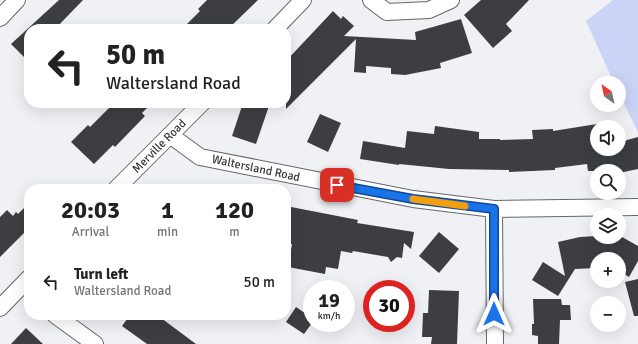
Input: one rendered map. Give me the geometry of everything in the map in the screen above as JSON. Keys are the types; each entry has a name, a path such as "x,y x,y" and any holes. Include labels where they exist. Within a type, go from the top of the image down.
{"street":[{"path":"0,18 17,0"},
{"path":"280,24 304,0"},
{"path":"371,0 387,12 429,10 451,0"},
{"name":"Merville Road","path":"121,184 197,108"},
{"name":"Waltersland Road","path":"170,135 200,157 413,199 494,209 636,207"},
{"path":"494,209 495,344"},
{"path":"0,308 24,287"},
{"path":"62,320 95,344"}],"shaded area":[{"path":"613,0 638,0 638,132 626,108 626,76 611,76 586,21"}],"building":[{"path":"59,0 83,0 60,24 33,24"},
{"path":"207,0 258,0 233,24 187,24 200,11 198,9"},
{"path":"481,0 529,0 506,24 512,31 493,48 464,15"},
{"path":"333,11 341,19 343,16 354,26 344,36 416,40 415,32 461,19 472,53 440,63 441,68 405,75 391,74 391,68 366,66 366,73 354,72 356,39 291,104 291,56"},
{"path":"24,32 24,57 11,44"},
{"path":"109,108 147,108 142,113 145,116 115,147 113,145 94,164 71,142 88,125 90,127"},
{"path":"241,108 268,108 256,144 232,136"},
{"path":"320,114 341,123 328,152 307,142"},
{"path":"590,125 590,156 626,156 626,140 638,137 638,169 626,172 626,164 590,164 590,171 588,171 587,164 555,168 555,170 509,172 509,170 449,169 399,165 360,159 363,141 405,148 407,131 434,134 435,126 479,132 479,139 500,140 533,139 532,130 553,129 553,131"},
{"path":"291,207 358,220 357,223 414,232 411,249 404,243 402,258 397,257 391,262 388,257 353,251 352,253 341,251 338,269 326,267 325,274 291,268"},
{"path":"24,208 24,233 0,257 0,217 7,210 13,216 16,212 18,214"},
{"path":"439,232 459,249 439,273 419,256"},
{"path":"590,236 590,244 626,244 626,239 638,246 638,261 629,277 626,275 626,252 590,252 590,268 575,269 558,296 532,280 543,262 565,276 558,242"},
{"path":"638,279 638,316 634,316 626,282"},
{"path":"429,290 459,291 457,344 431,344 432,337 422,337 423,313 428,313"},
{"path":"533,299 561,299 562,305 570,305 571,320 560,320 559,344 538,344 538,336 532,335 532,324 534,324"},
{"path":"296,307 303,312 303,332 305,332 304,334 286,322 287,320 291,320 291,314"},
{"path":"126,320 164,320 196,344 147,344 122,326"},
{"path":"26,328 43,344 11,344"}],"slow traffic":[{"path":"413,199 465,206"}],"route":[{"path":"337,185 413,199 494,209 494,314"}]}
